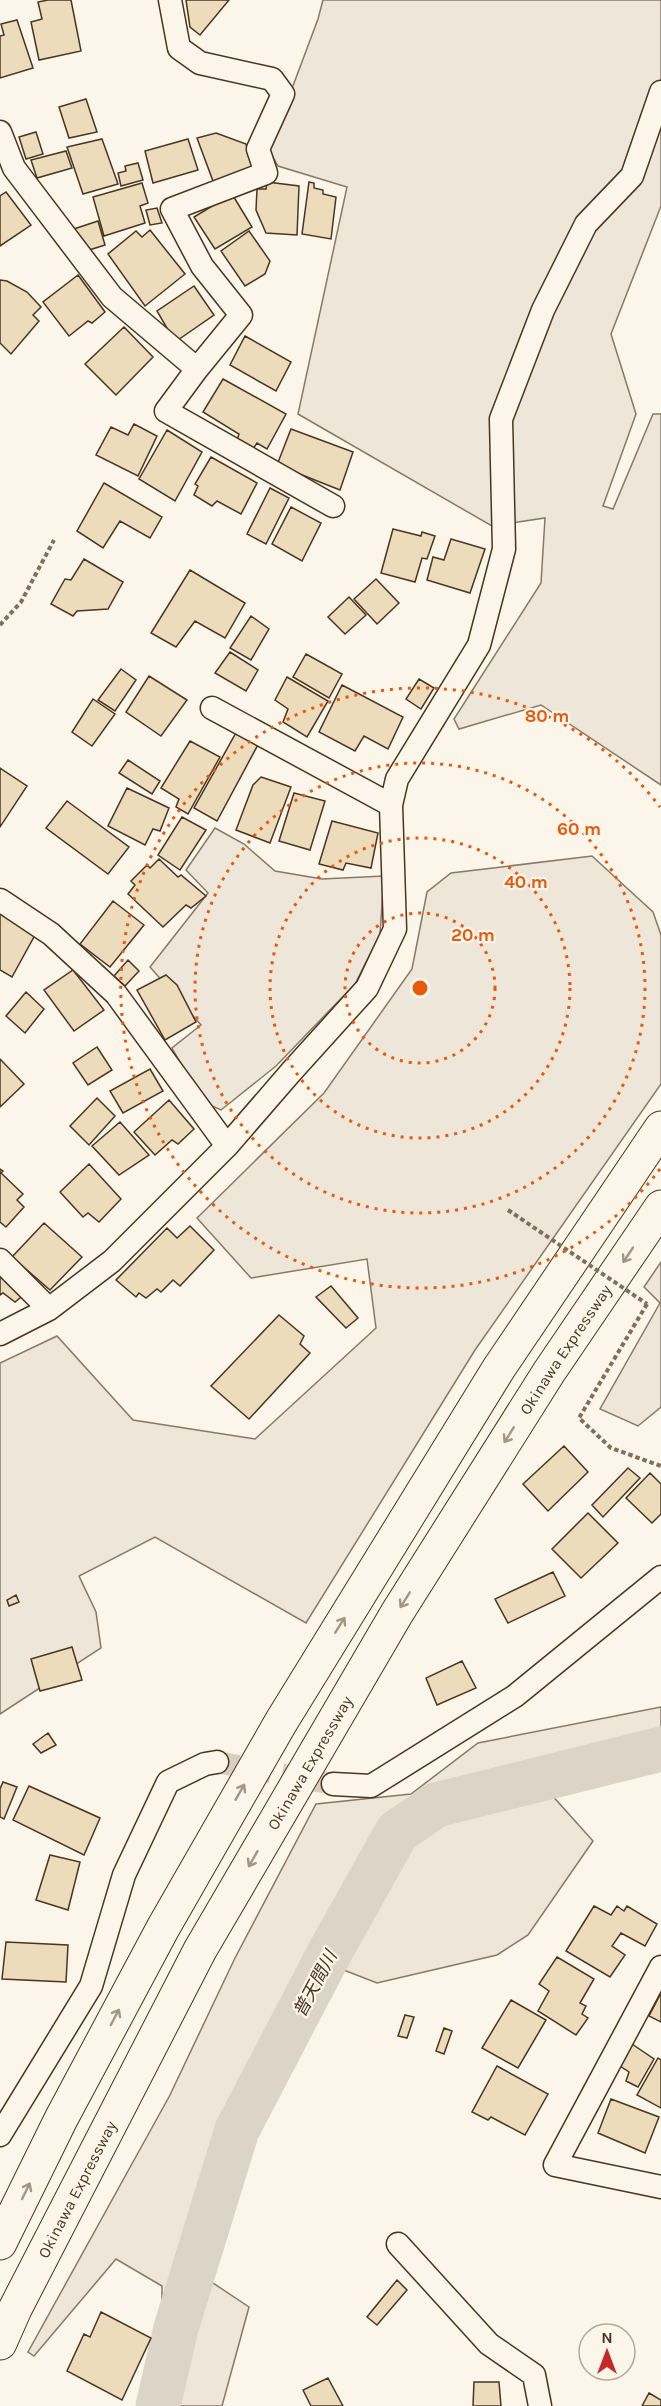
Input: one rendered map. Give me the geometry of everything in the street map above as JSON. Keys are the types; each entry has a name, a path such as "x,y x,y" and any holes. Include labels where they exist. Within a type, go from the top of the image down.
{"highway":[{"path":"0,2243 61,2119 163,1928 280,1722 499,1368 661,1128"},
{"name":"Okinawa Expressway","path":"0,2343 200,1950 397,1613 549,1372 661,1207"}],"street":[{"path":"170,0 179,48 200,63 272,79 283,94 258,149 266,173 172,209 202,266 241,315 166,411 333,506"},
{"path":"0,1334 49,1309 112,1261 227,1146 367,988 395,929 391,805 397,779 479,645 504,549 501,419 543,310 586,224 632,176 661,92"},
{"path":"0,132 14,168 112,297 197,369"},
{"path":"212,708 391,805"},
{"path":"0,900 51,934 116,994 227,1146"},
{"path":"0,1260 49,1309"},
{"path":"333,1784 371,1786 496,1708 515,1696 661,1577"},
{"path":"0,2135 91,1986 124,1875 168,1782 205,1764 217,1762"},
{"path":"661,1967 555,2165 661,2187"},
{"path":"398,2244 489,2344 534,2375 540,2406"}],"path":[{"path":"0,625 21,602 54,540"},
{"path":"508,1210 647,1304 579,1418 611,1449 661,1466"}],"shaded area":[{"path":"323,0 661,0 661,206 611,334 636,414 603,506 613,509 653,414 661,414 661,785 541,705 459,729 454,719 541,583 545,518 492,526 298,414 347,187 278,166 269,150"},
{"path":"215,828 244,844 275,871 322,879 384,876 380,934 355,984 276,1066 221,1110 203,1102 172,1048 201,1025 150,967 208,893 186,870"},
{"path":"592,856 653,912 661,935 661,1084 475,1350 306,1623 155,1537 79,1576 96,1612 101,1648 0,1714 0,1363 57,1336 133,1420 255,1439 376,1328 367,1259 251,1278 197,1218 324,1093 412,969 427,892 451,873"},
{"path":"661,1262 661,1407 638,1426 600,1409 660,1303 644,1287"},
{"path":"661,1707 661,1762 563,1762 550,1793 593,1841 528,1935 497,1955 377,1983 336,1967 256,2109 246,2158 207,2279 249,2307 222,2406 146,2406 162,2334 162,2286 116,2259 34,2356 28,2352 170,2095 235,1958 316,1804 411,1794 478,1743"}],"building":[{"path":"71,0 81,51 39,60 31,22 42,19 38,2"},
{"path":"186,0 229,0 200,35 190,27"},
{"path":"17,20 33,68 0,78 0,36 4,35 1,24"},
{"path":"86,99 97,132 69,138 59,107"},
{"path":"36,132 43,154 26,159 19,137"},
{"path":"216,133 246,144 254,170 213,181 197,138"},
{"path":"102,139 118,184 83,194 67,147"},
{"path":"188,139 198,170 153,183 145,151"},
{"path":"66,151 72,168 37,178 31,160"},
{"path":"138,163 143,180 121,186 118,173 126,171 125,166"},
{"path":"267,182 299,186 297,235 266,233 256,210 257,189 266,189"},
{"path":"309,182 314,183 314,188 323,190 323,194 336,197 331,239 302,234"},
{"path":"142,183 148,203 140,206 145,223 104,236 93,197"},
{"path":"6,192 31,225 0,246 0,196"},
{"path":"232,194 252,227 215,249 194,217"},
{"path":"157,208 162,223 150,225 146,210"},
{"path":"98,221 105,245 86,251 71,230"},
{"path":"150,230 185,274 145,306 108,254 136,231 142,237"},
{"path":"249,231 270,261 265,274 245,286 221,251"},
{"path":"78,275 105,312 92,323 88,321 69,336 43,302"},
{"path":"0,280 7,281 27,292 41,307 33,315 39,321 11,354 0,343"},
{"path":"194,286 214,315 175,342 157,311"},
{"path":"124,327 153,357 116,395 85,364"},
{"path":"245,336 291,362 276,391 230,365"},
{"path":"223,379 286,414 267,449 257,443 251,452 236,443 239,434 203,412"},
{"path":"134,424 157,436 138,476 96,455 111,427 128,435"},
{"path":"291,429 353,452 340,490 277,465"},
{"path":"167,430 202,452 175,501 139,479"},
{"path":"211,457 257,483 241,514 217,501 212,506 194,495 198,486 195,484"},
{"path":"104,483 162,517 150,538 120,521 103,548 77,531"},
{"path":"270,488 289,498 266,544 247,534"},
{"path":"291,507 321,523 302,561 272,544"},
{"path":"393,529 421,536 422,532 435,536 427,559 422,558 415,582 381,573"},
{"path":"451,539 485,549 470,593 427,580 433,557 444,560"},
{"path":"84,559 123,582 108,609 77,611 73,616 51,604 65,579 71,580"},
{"path":"190,570 245,603 225,638 195,621 176,647 151,633"},
{"path":"376,579 399,603 377,624 354,599"},
{"path":"349,597 366,615 345,634 328,617"},
{"path":"251,616 269,629 251,660 230,648"},
{"path":"230,652 258,670 246,691 215,673"},
{"path":"306,654 342,674 329,698 293,677"},
{"path":"121,669 136,680 115,711 98,700"},
{"path":"149,676 187,700 161,736 126,712"},
{"path":"287,677 328,701 307,737 283,722 288,709 275,700"},
{"path":"419,679 434,688 421,709 406,699"},
{"path":"342,685 403,717 388,749 364,736 355,751 319,732"},
{"path":"93,699 115,714 92,746 72,732"},
{"path":"237,731 260,741 217,821 194,808"},
{"path":"190,741 220,757 188,814 176,807 179,799 161,788"},
{"path":"128,760 160,781 152,794 119,773"},
{"path":"0,768 27,786 0,827"},
{"path":"261,777 291,787 270,843 236,830 253,785"},
{"path":"127,788 169,808 160,831 153,829 145,845 108,826"},
{"path":"294,793 325,801 310,850 279,841"},
{"path":"67,801 129,847 108,874 46,828"},
{"path":"182,817 206,830 180,870 158,855"},
{"path":"332,821 378,833 371,868 346,863 343,870 319,864"},
{"path":"159,859 178,877 181,875 206,896 191,908 186,905 163,927 128,894 135,885 131,881 147,865 150,868"},
{"path":"113,901 144,925 110,967 80,944"},
{"path":"0,913 35,935 12,977 0,970"},
{"path":"128,960 139,971 125,986 114,976"},
{"path":"73,970 104,1010 74,1031 44,990"},
{"path":"166,975 177,985 196,1022 165,1040 137,990"},
{"path":"26,992 44,1009 25,1033 6,1016"},
{"path":"97,1047 112,1070 88,1085 73,1063"},
{"path":"0,1059 24,1084 0,1107"},
{"path":"150,1069 163,1091 123,1113 110,1091"},
{"path":"97,1098 115,1116 89,1145 70,1126"},
{"path":"169,1100 194,1129 178,1144 172,1140 155,1155 134,1132"},
{"path":"120,1122 149,1155 119,1175 92,1146"},
{"path":"89,1164 121,1199 99,1222 88,1213 83,1217 60,1192"},
{"path":"0,1169 3,1171 1,1173 23,1194 17,1200 24,1207 6,1227 0,1222"},
{"path":"44,1223 82,1257 50,1290 12,1257"},
{"path":"190,1226 214,1250 180,1286 173,1280 161,1292 157,1289 146,1298 139,1293 136,1297 116,1280 167,1228 177,1238"},
{"path":"0,1269 26,1293 15,1302 3,1293 0,1295"},
{"path":"331,1286 358,1318 346,1328 316,1297"},
{"path":"279,1315 304,1336 300,1344 310,1353 249,1419 211,1386"},
{"path":"564,1446 588,1472 548,1511 523,1484"},
{"path":"628,1468 640,1478 603,1517 592,1505"},
{"path":"650,1473 661,1484 661,1514 652,1523 626,1498"},
{"path":"588,1513 618,1543 581,1578 552,1549"},
{"path":"553,1572 565,1596 508,1623 495,1599"},
{"path":"16,1595 19,1602 9,1606 7,1600"},
{"path":"72,1647 82,1680 40,1691 31,1659"},
{"path":"462,1661 476,1688 437,1705 426,1678"},
{"path":"48,1733 56,1745 41,1753 33,1744"},
{"path":"3,1782 17,1787 4,1819 0,1817 0,1789"},
{"path":"29,1786 100,1818 84,1855 13,1820"},
{"path":"50,1855 80,1862 68,1910 36,1900"},
{"path":"594,1906 611,1915 617,1906 624,1911 627,1906 657,1924 645,1946 621,1933 612,1946 625,1955 610,1977 566,1951"},
{"path":"6,1942 68,1945 66,1982 2,1979"},
{"path":"557,1957 594,1979 580,2003 586,2006 582,2014 588,2018 576,2035 538,2011 549,1991 539,1984"},
{"path":"661,1993 661,2022 649,2016"},
{"path":"511,2000 546,2020 518,2068 482,2048"},
{"path":"405,2015 414,2017 407,2038 398,2036"},
{"path":"444,2028 452,2031 444,2054 436,2051"},
{"path":"632,2044 654,2059 638,2087 626,2081 629,2072 620,2066"},
{"path":"658,2058 661,2060 661,2108 637,2095"},
{"path":"497,2066 548,2094 525,2135 491,2117 488,2120 472,2112"},
{"path":"611,2099 659,2117 645,2153 598,2133"},
{"path":"397,2280 407,2290 377,2325 367,2317"},
{"path":"101,2312 151,2338 122,2400 67,2371 84,2334 90,2337"},
{"path":"328,2378 343,2406 311,2406 303,2390"},
{"path":"474,2382 499,2382 501,2406 473,2406"},
{"path":"649,2393 661,2400 661,2406 642,2406"}],"waterway":[{"name":"普天間川","path":"158,2406 176,2328 237,2130 331,1950 397,1832 436,1805 661,1749"}],"tunnel":[{"path":"217,1762 333,1784"}]}
